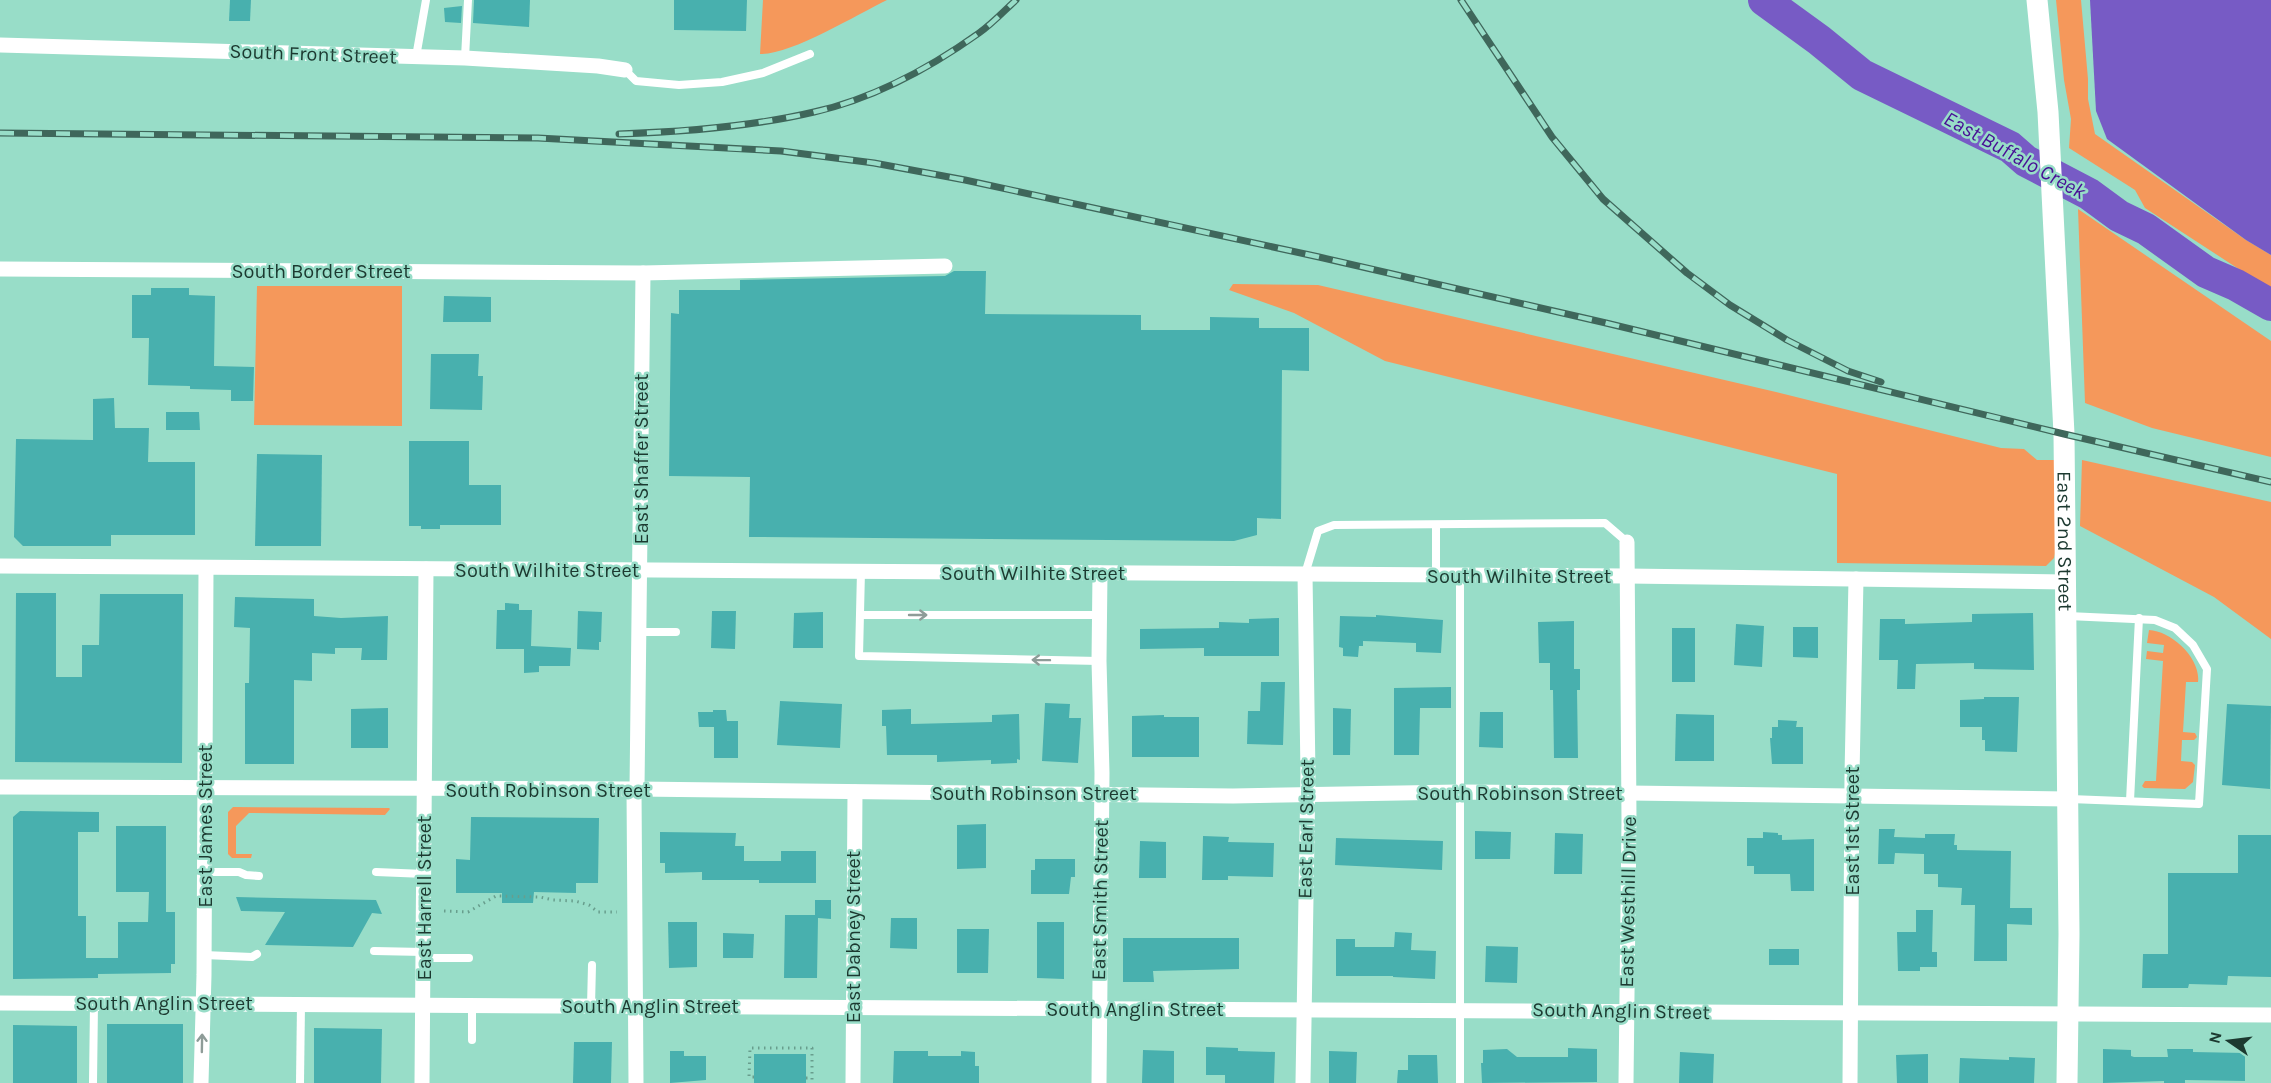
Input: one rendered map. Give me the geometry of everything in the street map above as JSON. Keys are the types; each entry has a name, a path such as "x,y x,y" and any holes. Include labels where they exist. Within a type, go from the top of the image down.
{"main road":[{"name":"East 2nd Street","path":"2037,0 2048,112 2064,434 2069,1014 2067,1083"}],"street":[{"name":"South Front Street","path":"0,45 465,58 598,66 625,70"},
{"name":"South Border Street","path":"0,269 643,273 945,266"},
{"name":"East Shaffer Street","path":"636,1083 636,789 643,273"},
{"name":"East Westhill Drive","path":"1626,1083 1629,793 1627,542"},
{"name":"South Wilhite Street","path":"0,566 1627,576 2066,582"},
{"name":"East James Street","path":"201,1083 206,569"},
{"name":"East Harrell Street","path":"422,1083 426,569"},
{"name":"East Smith Street","path":"1099,1083 1100,573"},
{"name":"East Earl Street","path":"1304,1083 1307,795 1305,574"},
{"name":"East 1st Street","path":"1850,1083 1856,579"},
{"name":"South Robinson Street","path":"0,787 636,789 1307,795 1459,792 2067,799"},
{"name":"East Dabney Street","path":"853,1083 855,792"},
{"name":"South Anglin Street","path":"0,1003 2271,1015"}],"lane":[{"path":"416,57 426,0"},
{"path":"465,58 468,0"},
{"path":"625,70 636,81 679,85 722,82 763,73 810,54"},
{"path":"1305,574 1318,531 1334,525 1605,524 1627,542"},
{"path":"1436,525 1436,575"},
{"path":"861,571 859,656 1099,661"},
{"path":"1460,575 1460,1083"},
{"path":"860,615 1100,615"},
{"path":"2066,616 2156,620 2175,628 2193,645 2207,669 2199,804 2067,799"},
{"path":"2130,801 2139,618"},
{"path":"639,632 676,632"},
{"path":"204,872 239,872 259,876"},
{"path":"376,872 424,874"},
{"path":"374,951 469,958"},
{"path":"204,955 252,957 257,954"},
{"path":"591,1006 592,965"},
{"path":"300,1083 301,1003"},
{"path":"93,1083 94,1004"},
{"path":"471,1005 472,1040"}],"path":[{"path":"518,889 518,897"},
{"path":"444,911 468,912 496,896 575,901 589,905 598,912 617,912"},
{"path":"754,1077 749,1077 752,1071 750,1048 812,1048 812,1083"},
{"path":"812,1073 806,1075 812,1078"}],"shaded area":[{"path":"763,0 887,0 806,41 773,53 760,54"},
{"path":"2056,0 2081,0 2088,99 2095,134 2246,240 2271,255 2271,290 2145,208 2135,190 2069,148 2071,119 2064,80"},
{"path":"2090,0 2271,0 2271,255 2246,240 2107,139 2096,111"},
{"path":"2078,209 2271,341 2271,457 2152,428 2085,403"},
{"path":"1233,284 1318,285 1776,392 2001,448 2024,449 2037,460 2054,460 2056,549 2054,558 2046,566 1837,563 1837,474 1385,361 1294,313 1229,290"},
{"path":"257,286 402,286 402,426 254,425"},
{"path":"2082,460 2271,502 2271,639 2214,597 2080,526"},
{"path":"2149,630 2166,635 2183,647 2190,655 2198,673 2198,682 2186,682 2183,732 2195,733 2197,737 2194,740 2182,740 2181,761 2192,762 2195,765 2193,782 2185,789 2144,788 2142,786 2145,781 2156,781 2163,661 2146,659 2147,651 2163,653 2164,645 2147,643"},
{"path":"233,807 390,809 385,815 249,813 236,826 236,854 252,854 251,858 232,858 228,854 228,812"}],"building":[{"path":"230,0 251,0 250,21 229,21"},
{"path":"474,0 530,0 529,27 473,23"},
{"path":"674,0 747,0 746,31 674,30"},
{"path":"462,6 461,23 445,22 444,8"},
{"path":"954,271 986,271 985,314 1141,315 1141,330 1210,330 1210,317 1259,318 1259,328 1309,328 1309,371 1282,370 1281,519 1257,518 1257,535 1234,541 749,537 750,477 669,476 671,313 679,314 679,290 740,290 740,280 945,276"},
{"path":"151,288 189,288 189,295 215,296 214,366 254,367 253,401 231,401 231,390 148,385 149,338 132,338 132,295 151,295"},
{"path":"444,296 491,297 491,322 443,322"},
{"path":"431,354 479,354 478,376 483,376 482,410 430,409"},
{"path":"114,398 115,428 149,428 148,462 195,462 195,535 111,535 111,546 23,546 14,537 16,439 93,440 93,399"},
{"path":"166,412 199,412 200,430 166,430"},
{"path":"409,441 469,441 469,485 501,485 501,525 440,525 440,529 421,529 421,526 409,526"},
{"path":"257,454 322,455 321,546 255,546"},
{"path":"16,593 56,593 56,677 82,677 82,645 99,645 100,594 183,594 182,763 15,762"},
{"path":"235,597 314,599 314,616 341,618 388,616 387,660 361,660 362,648 335,648 335,654 312,653 312,681 294,680 294,764 245,764 245,683 249,683 250,628 234,627"},
{"path":"505,603 519,604 519,610 532,610 531,646 571,648 570,666 539,666 539,672 524,673 524,649 496,649 497,610 505,610"},
{"path":"578,611 602,612 599,650 577,649"},
{"path":"712,611 736,611 735,649 711,648"},
{"path":"823,612 823,648 793,648 794,613"},
{"path":"2033,613 2034,670 1974,669 1974,663 1916,664 1915,689 1897,689 1898,660 1879,660 1880,619 1905,619 1905,624 1972,622 1972,614"},
{"path":"1376,615 1443,620 1441,653 1416,652 1416,643 1363,641 1363,646 1359,646 1358,657 1343,656 1343,648 1339,647 1340,616 1376,617"},
{"path":"1279,618 1279,656 1204,656 1204,648 1140,649 1140,629 1219,628 1219,622 1249,623 1249,619"},
{"path":"1574,621 1574,669 1580,669 1580,690 1577,690 1578,758 1554,758 1553,690 1550,690 1550,663 1539,663 1538,622"},
{"path":"1736,624 1764,626 1762,667 1734,665"},
{"path":"1793,627 1818,627 1818,658 1793,657"},
{"path":"1672,628 1695,628 1695,682 1672,682"},
{"path":"1261,682 1285,682 1283,745 1247,744 1248,711 1260,711"},
{"path":"1451,687 1451,708 1420,708 1419,755 1394,755 1394,688"},
{"path":"1984,697 2019,697 2017,752 1985,751 1982,727 1960,727 1960,700 1984,699"},
{"path":"780,701 842,704 840,748 777,745"},
{"path":"1045,703 1070,704 1069,718 1081,718 1078,763 1042,761"},
{"path":"2227,704 2271,706 2270,789 2222,785"},
{"path":"388,708 388,748 351,748 351,709"},
{"path":"1333,708 1351,709 1350,755 1333,755"},
{"path":"911,709 911,724 992,722 992,715 1019,714 1020,760 1017,759 1017,763 991,764 991,760 937,762 937,755 887,755 886,726 882,726 882,710"},
{"path":"713,710 726,710 727,721 738,721 738,758 714,758 714,727 699,727 698,712 713,712"},
{"path":"1480,712 1503,712 1503,748 1479,747"},
{"path":"1676,714 1714,715 1714,761 1675,761"},
{"path":"1164,715 1164,717 1199,717 1199,757 1132,757 1132,716"},
{"path":"1778,720 1797,721 1796,727 1803,727 1803,764 1772,764 1770,738 1772,738 1772,727 1778,727"},
{"path":"20,811 99,812 99,832 78,832 78,916 86,916 86,958 118,958 118,922 148,922 149,892 116,892 116,826 166,826 166,912 175,912 175,964 171,964 171,973 98,974 98,978 13,979 13,817"},
{"path":"471,817 599,818 598,883 576,883 576,893 534,892 533,903 502,903 502,893 456,893 456,859 470,860"},
{"path":"986,824 986,868 957,869 957,825"},
{"path":"1879,829 1895,829 1894,837 1925,838 1925,834 1955,834 1954,845 1957,845 1957,850 2011,851 2010,908 2032,908 2032,925 2007,924 2007,961 1974,961 1975,905 1961,905 1962,888 1938,887 1938,874 1924,874 1924,854 1895,853 1894,864 1878,864"},
{"path":"1475,831 1511,832 1510,859 1475,859"},
{"path":"660,832 736,833 735,846 744,846 744,861 781,861 781,851 816,851 816,883 702,880 702,872 665,873 665,863 660,863"},
{"path":"1763,832 1778,833 1782,835 1782,840 1814,839 1814,891 1791,891 1790,874 1754,874 1754,866 1747,866 1747,838 1763,838"},
{"path":"1555,833 1583,834 1582,874 1554,874"},
{"path":"2238,835 2271,835 2271,977 2228,976 2227,985 2189,984 2188,988 2142,988 2143,954 2168,954 2168,873 2238,873"},
{"path":"1203,836 1229,837 1228,842 1274,843 1273,877 1228,876 1228,880 1202,880"},
{"path":"1336,838 1443,841 1442,870 1335,865"},
{"path":"1140,841 1166,842 1166,878 1139,878"},
{"path":"1035,859 1075,859 1075,877 1071,877 1069,894 1031,894 1031,870 1035,870"},
{"path":"236,897 376,900 382,914 372,913 353,947 265,945 285,912 241,911"},
{"path":"815,900 831,900 831,919 818,918 817,978 784,978 785,915 815,915"},
{"path":"1916,910 1933,910 1932,952 1937,952 1937,967 1920,967 1920,971 1898,971 1897,932 1916,932"},
{"path":"891,918 917,918 917,949 890,948"},
{"path":"668,922 697,922 697,967 669,968"},
{"path":"1037,922 1064,922 1064,979 1037,978"},
{"path":"957,929 989,929 988,973 957,973"},
{"path":"1395,932 1412,933 1411,950 1436,951 1435,979 1336,976 1336,939 1355,939 1355,947 1394,947"},
{"path":"723,933 754,934 753,958 723,958"},
{"path":"1123,938 1239,938 1239,969 1153,971 1154,982 1123,982"},
{"path":"1486,946 1518,947 1517,983 1485,982"},
{"path":"1769,949 1799,949 1799,965 1769,965"},
{"path":"107,1024 183,1024 183,1083 107,1083"},
{"path":"13,1025 77,1026 77,1083 13,1083"},
{"path":"314,1028 382,1029 381,1083 314,1083"},
{"path":"574,1042 612,1042 611,1083 573,1083"},
{"path":"1206,1047 1275,1052 1274,1083 1225,1083 1225,1075 1206,1075"},
{"path":"1568,1048 1597,1049 1597,1082 1482,1083 1483,1050 1507,1049 1517,1057 1568,1057"},
{"path":"2103,1049 2131,1050 2131,1056 2134,1057 2168,1057 2167,1049 2245,1053 2245,1081 2185,1080 2185,1083 2164,1083 2164,1081 2103,1083"},
{"path":"1143,1050 1174,1051 1174,1083 1142,1083"},
{"path":"670,1051 684,1051 684,1056 706,1056 706,1080 670,1083"},
{"path":"894,1051 928,1051 928,1056 961,1056 961,1051 975,1052 975,1066 979,1066 979,1083 893,1083"},
{"path":"1329,1051 1357,1052 1356,1083 1329,1083"},
{"path":"1680,1052 1714,1054 1713,1083 1679,1083"},
{"path":"754,1054 806,1054 806,1083 754,1083"},
{"path":"1928,1054 1928,1083 1897,1083 1896,1055"},
{"path":"1408,1055 1437,1055 1438,1083 1397,1083 1398,1070 1408,1070"},
{"path":"2009,1057 2035,1058 2034,1083 1959,1083 1960,1058 2009,1060"}],"waterway":[{"name":"East Buffalo Creek","path":"1764,0 1862,75 2010,147 2026,161 2089,194 2119,216 2146,229 2206,272 2236,285 2271,305"}],"railway":[{"path":"619,134 742,125 814,112 857,99 900,81 941,58 984,29 1016,0"},
{"path":"1461,0 1552,137 1603,199 1687,273 1730,305 1787,340 1848,371 1881,382"},
{"path":"0,133 538,138 781,151 874,163 965,180 1319,257 2271,482"}]}
